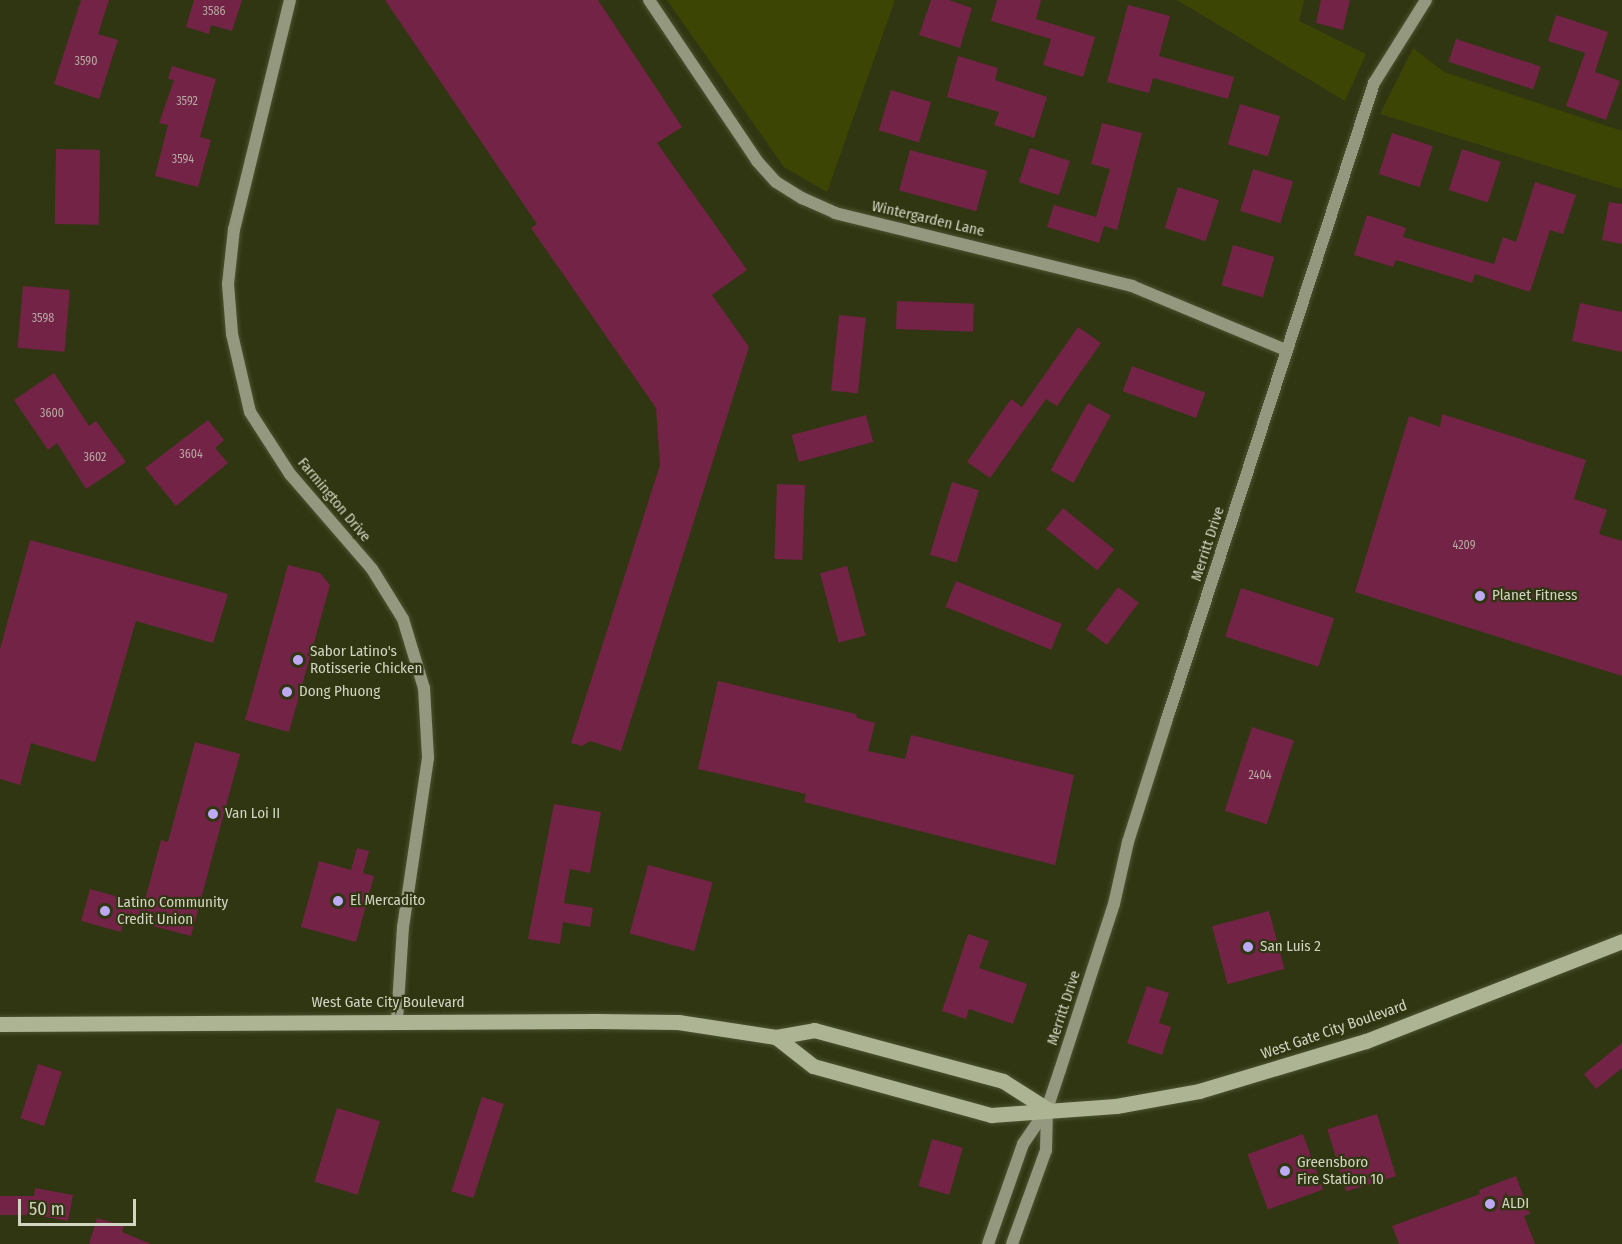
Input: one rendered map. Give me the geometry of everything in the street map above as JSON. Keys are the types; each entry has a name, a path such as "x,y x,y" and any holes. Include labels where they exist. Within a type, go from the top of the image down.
{"main road":[{"name":"West Gate City Boulevard","path":"776,1036 813,1066 990,1115 1047,1109 1116,1106 1172,1098 1250,1077 1366,1041 1622,941"},
{"name":"West Gate City Boulevard","path":"0,1024 397,1021 678,1022 776,1036 814,1030 1003,1081 1047,1109"}],"street":[{"name":"Farmington Drive","path":"290,0 234,229 228,284 232,334 250,411 290,474 372,569 403,619 424,688 428,758 403,927 397,1021"},
{"name":"Wintergarden Lane","path":"649,0 757,161 776,182 802,198 835,213 1132,286 1286,350"},
{"name":"Merritt Drive","path":"988,1244 1023,1144 1047,1109 1114,904 1134,821 1374,84 1426,0"},
{"name":"Merritt Drive","path":"1012,1244 1046,1150 1047,1109"}],"green space":[{"path":"667,0 895,0 827,192 784,167"},
{"path":"1177,0 1304,0 1299,21 1366,54 1345,101"},
{"path":"1413,48 1444,72 1622,131 1622,189 1380,114"}],"building":[{"path":"81,0 109,0 98,34 118,40 99,99 54,84"},
{"path":"194,0 242,0 232,31 211,25 209,34 186,27"},
{"path":"385,0 598,0 682,127 657,143 747,270 712,295 749,347 621,751 590,741 582,746 571,743 660,465 656,408 531,228 537,224"},
{"path":"931,0 949,0 972,8 960,48 919,35"},
{"path":"997,0 1041,0 1036,19 1095,37 1083,77 1043,65 1051,39 991,21"},
{"path":"1321,0 1350,0 1343,30 1316,23"},
{"path":"1128,5 1170,16 1159,56 1234,77 1228,99 1153,78 1149,93 1107,82"},
{"path":"1556,15 1608,32 1595,72 1620,81 1606,120 1566,106 1585,53 1548,41"},
{"path":"1456,39 1541,67 1533,89 1449,62"},
{"path":"958,56 998,68 995,80 1047,97 1034,138 994,125 999,112 947,97"},
{"path":"172,66 216,79 200,137 211,140 198,187 155,176 168,125 159,123 174,80 168,79"},
{"path":"891,90 931,102 919,142 879,130"},
{"path":"1240,104 1280,116 1268,156 1228,144"},
{"path":"1102,123 1142,133 1117,230 1104,226 1099,243 1047,227 1054,205 1096,217 1110,169 1091,164"},
{"path":"1392,133 1433,146 1420,187 1379,174"},
{"path":"1030,148 1070,161 1059,195 1019,182"},
{"path":"56,149 100,150 99,225 55,224"},
{"path":"1462,149 1501,162 1488,203 1449,190"},
{"path":"910,150 987,171 976,211 899,191"},
{"path":"1253,169 1293,181 1280,223 1240,211"},
{"path":"1535,182 1576,195 1563,234 1550,230 1530,292 1475,274 1472,283 1396,260 1393,267 1354,255 1367,215 1406,228 1403,237 1494,264 1503,237 1516,242"},
{"path":"1178,187 1219,200 1206,241 1165,228"},
{"path":"1609,202 1622,204 1622,244 1602,240"},
{"path":"1233,245 1274,257 1263,297 1221,285"},
{"path":"23,286 70,290 64,352 18,348"},
{"path":"897,301 974,304 973,332 896,329"},
{"path":"1580,303 1622,312 1622,352 1572,341"},
{"path":"839,315 866,318 858,393 831,391"},
{"path":"1078,327 1101,343 1057,406 1046,399 990,478 967,462 1011,399 1022,407"},
{"path":"1132,366 1205,393 1196,418 1123,391"},
{"path":"54,373 89,426 96,421 126,462 86,489 57,443 48,450 14,400"},
{"path":"1088,403 1111,416 1073,483 1051,470"},
{"path":"1442,414 1586,460 1574,499 1607,510 1599,534 1622,541 1622,676 1355,592 1409,416 1440,427"},
{"path":"866,415 873,442 799,462 792,435"},
{"path":"208,420 224,440 215,448 228,463 176,506 145,468"},
{"path":"952,482 979,490 957,563 930,555"},
{"path":"777,484 805,485 802,560 774,559"},
{"path":"1063,508 1114,550 1097,571 1046,529"},
{"path":"30,540 228,594 213,643 136,621 95,762 31,743 20,785 0,779 0,649"},
{"path":"288,565 320,573 330,585 289,732 245,720"},
{"path":"847,566 866,636 839,643 820,573"},
{"path":"956,581 1062,624 1051,650 946,607"},
{"path":"1118,587 1139,603 1107,645 1086,629"},
{"path":"1241,588 1334,618 1318,667 1225,637"},
{"path":"718,681 856,714 857,718 875,723 868,751 905,759 911,735 1074,775 1055,865 804,802 806,794 698,769"},
{"path":"1252,727 1294,741 1267,824 1225,811"},
{"path":"195,742 240,754 191,936 125,919 121,932 81,921 90,889 144,904 161,840 168,842"},
{"path":"554,804 601,812 590,873 570,869 564,903 593,908 590,927 563,922 560,944 528,939"},
{"name":"El Mercadito","path":"357,848 369,851 363,873 374,876 356,942 301,927 319,861 351,870"},
{"path":"648,865 713,882 694,951 630,934"},
{"name":"San Luis 2","path":"1269,911 1285,969 1228,984 1212,926"},
{"path":"968,934 989,941 979,968 1027,984 1013,1024 969,1009 966,1019 942,1011"},
{"path":"1147,986 1169,993 1159,1023 1171,1027 1162,1055 1127,1043"},
{"path":"1622,1043 1622,1068 1596,1089 1584,1074"},
{"path":"38,1064 62,1072 44,1126 20,1118"},
{"path":"482,1097 504,1104 473,1198 451,1191"},
{"path":"337,1108 380,1121 358,1195 314,1182"},
{"path":"1377,1114 1396,1176 1346,1191 1327,1129"},
{"name":"Greensboro Fire Station 10","path":"1303,1134 1323,1189 1268,1210 1248,1154"},
{"path":"932,1139 963,1148 949,1195 918,1186"},
{"name":"ALDI","path":"1516,1176 1530,1214 1524,1216 1535,1244 1399,1244 1392,1226 1480,1194 1479,1190"},
{"path":"35,1188 73,1195 68,1221 35,1215 0,1215 0,1196 34,1196"},
{"path":"97,1218 124,1226 122,1232 151,1244 89,1244"}],"place":[{"name":"Planet Fitness","path":"1480,596"},
{"name":"Sabor Latino's Rotisserie Chicken","path":"298,660"},
{"name":"Dong Phuong","path":"287,692"},
{"name":"Van Loi II","path":"213,814"},
{"name":"El Mercadito","path":"338,901"},
{"name":"Latino Community Credit Union","path":"105,911"},
{"name":"San Luis 2","path":"1248,947"},
{"name":"Greensboro Fire Station 10","path":"1285,1171"},
{"name":"ALDI","path":"1490,1204"}]}
